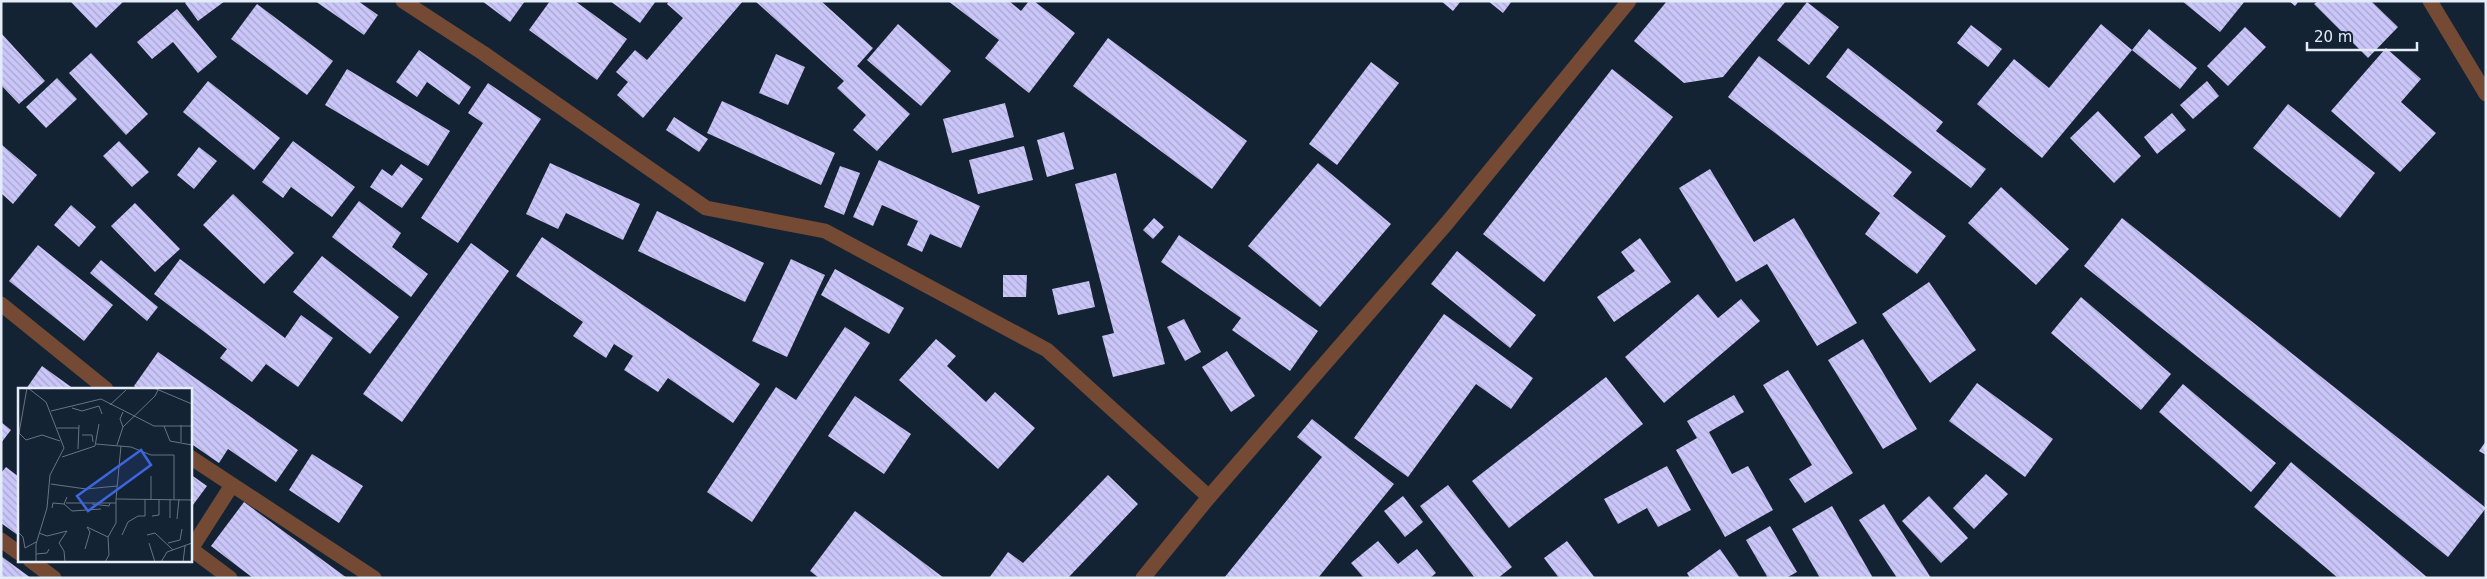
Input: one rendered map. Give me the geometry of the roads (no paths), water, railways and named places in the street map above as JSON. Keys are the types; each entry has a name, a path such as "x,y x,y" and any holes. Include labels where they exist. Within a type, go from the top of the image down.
{"street":[{"path":"404,1 483,53 706,208 825,231 1046,350 1209,497"},
{"path":"1144,578 1209,497 1447,223 1629,1"},
{"path":"2430,1 2486,94"},
{"path":"1,304 105,388"},
{"path":"191,458 374,578"},
{"path":"230,578 191,549 232,485"},
{"path":"1,540 18,552"},
{"path":"33,562 54,578"}]}
